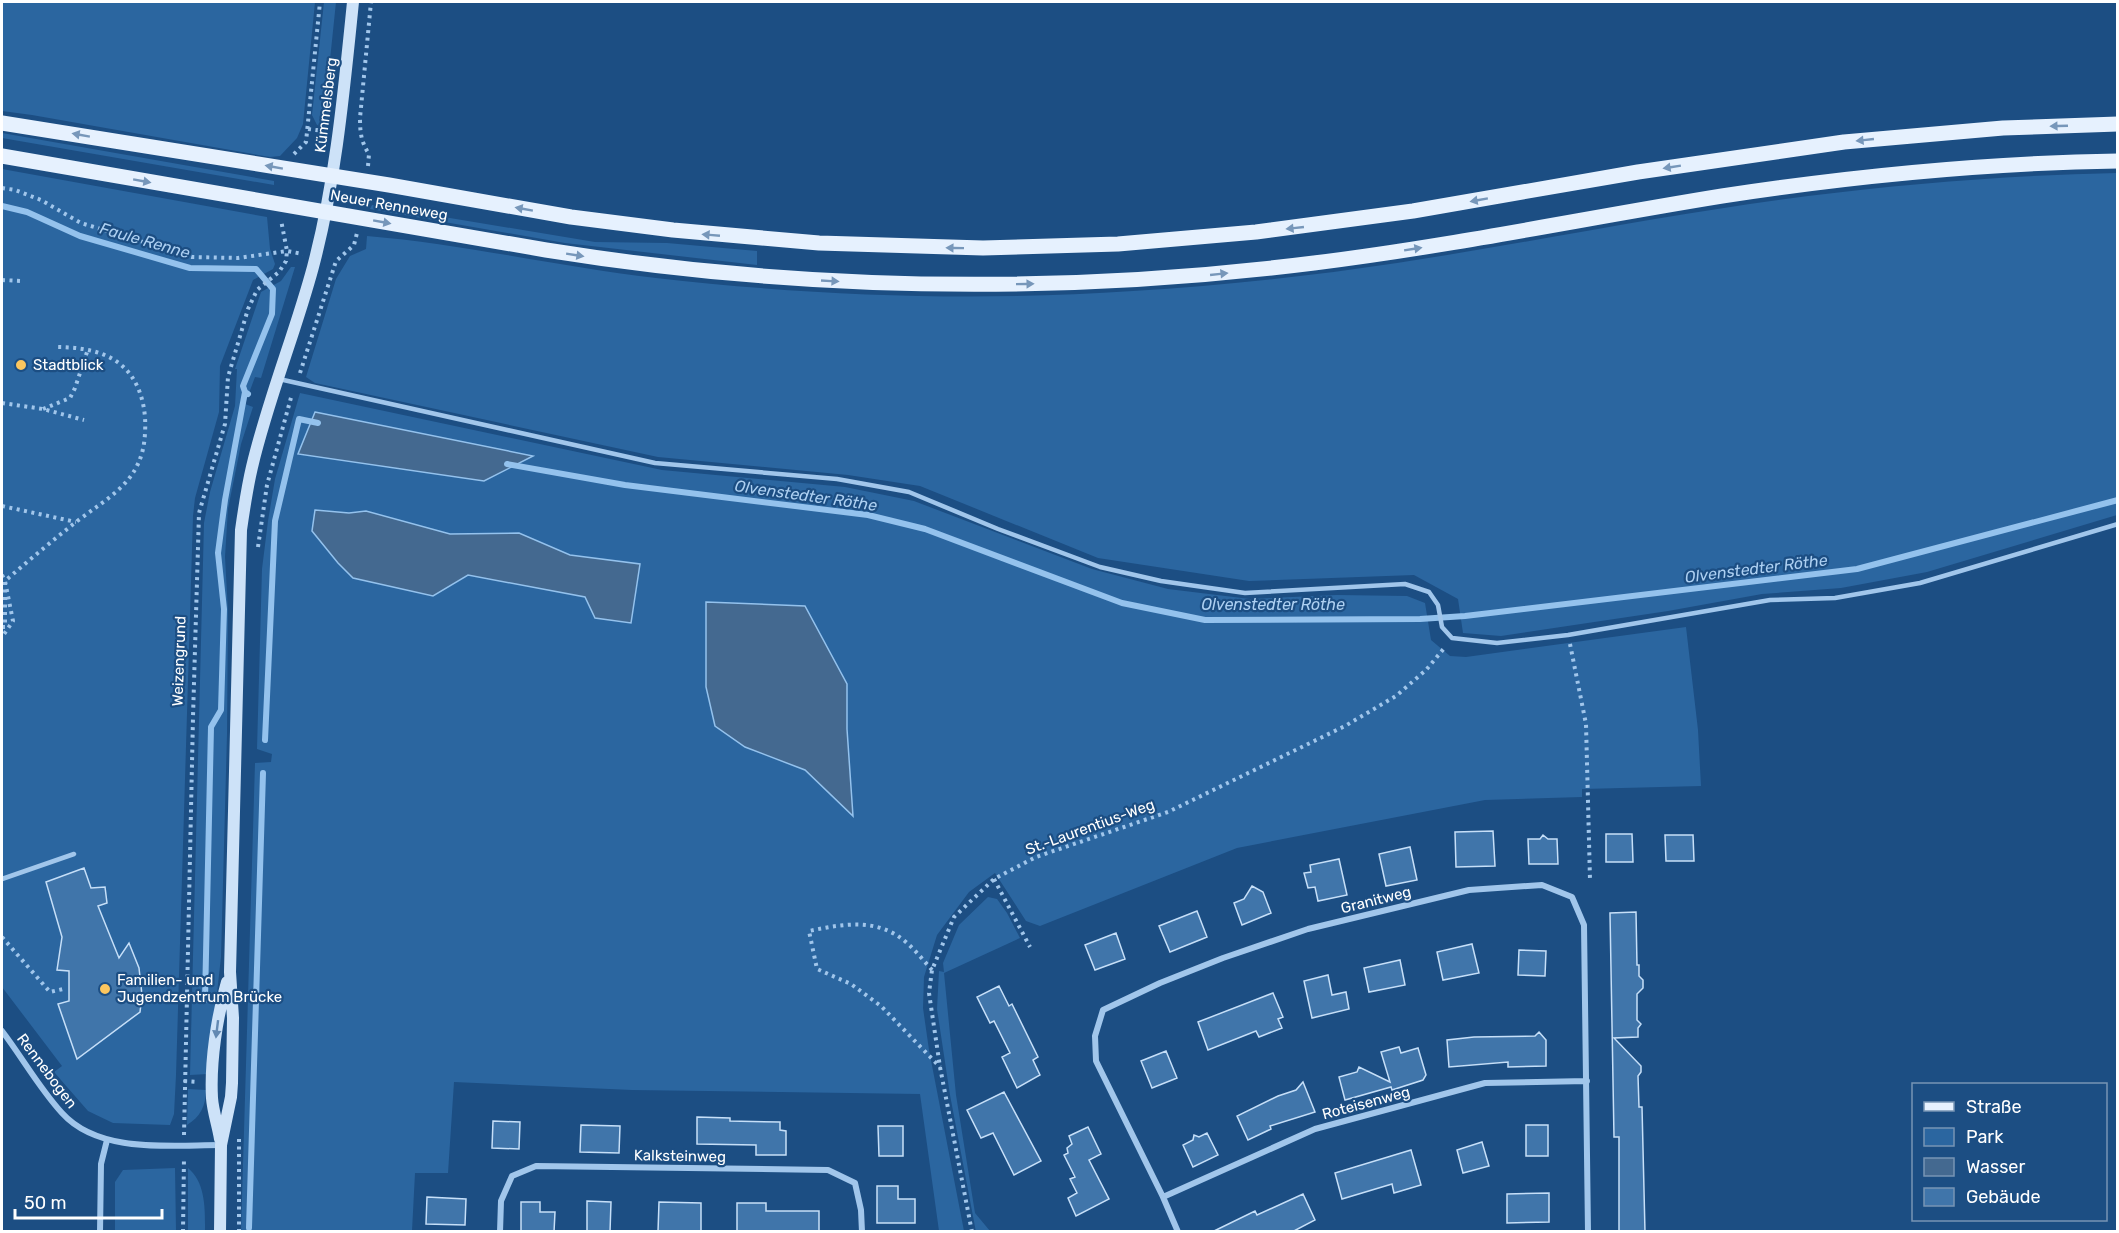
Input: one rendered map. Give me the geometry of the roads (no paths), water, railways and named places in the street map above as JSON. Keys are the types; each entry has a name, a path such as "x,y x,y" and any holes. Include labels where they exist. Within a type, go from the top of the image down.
{"main road":[{"name":"Kümmelsberg","path":"325,212 341,114 353,2"},
{"name":"Neuer Renneweg","path":"2,123 571,217 694,233 874,246 994,248 1107,244 1304,227 1413,211 1638,172 1844,142 1980,130 2118,124"},
{"name":"Neuer Renneweg","path":"2,156 589,257 771,277 905,285 988,285 1207,275 1359,257 1724,196 1825,182 1989,166 2118,161"},
{"path":"220,1232 221,1145 232,1083 233,1018 230,972 241,530 252,467 313,268 325,212"},
{"path":"221,1145 212,1098 219,1008 230,972"}],"street":[{"name":"Granitweg","path":"1178,1232 1096,1061 1095,1036 1103,1010 1170,979 1223,958 1308,929 1469,890 1542,885 1572,897 1584,925 1588,1232"},
{"name":"Rennebogen","path":"2,1031 62,1113 77,1126 107,1140 130,1143 221,1145"},
{"name":"Roteisenweg","path":"1163,1197 1326,1126 1485,1083 1587,1081"},
{"path":"100,1232 101,1164 107,1140"},
{"name":"Kalksteinweg","path":"500,1232 501,1201 512,1176 537,1166 828,1170 855,1183 861,1210 861,1232"}],"lane":[{"path":"278,378 296,384 655,463 837,479 909,492 998,529 1100,567 1161,581 1245,593 1405,585 1429,592 1438,605 1442,627 1452,639 1497,643 1568,635 1770,600 1835,598 1920,584 2118,524"},
{"path":"2,879 74,854"}],"water":[{"path":"315,412 533,456 484,481 298,454"},
{"path":"315,510 349,513 366,511 450,534 519,533 570,555 640,564 631,623 595,618 585,597 468,575 433,596 353,578 312,531"},
{"path":"706,602 805,606 847,684 847,729 853,816 805,770 745,747 715,726 706,687"}],"waterway":[{"name":"Faule Renne","path":"2,206 27,212 80,236 190,268 256,269 273,289 272,314 243,386 248,394"},
{"path":"205,1000 211,727 221,710 224,609 218,553 225,500 245,392"},
{"path":"265,740 275,521 299,419 318,423"},
{"name":"Olvenstedter Röthe","path":"507,464 625,485 868,515 925,529 1122,603 1205,620 1420,619 1465,616 1857,569 2118,500"},
{"path":"249,1228 263,773"}],"place":[{"name":"Stadtblick","path":"21,365"},
{"name":"Familien- und Jugendzentrum Brücke","path":"105,989"}]}
